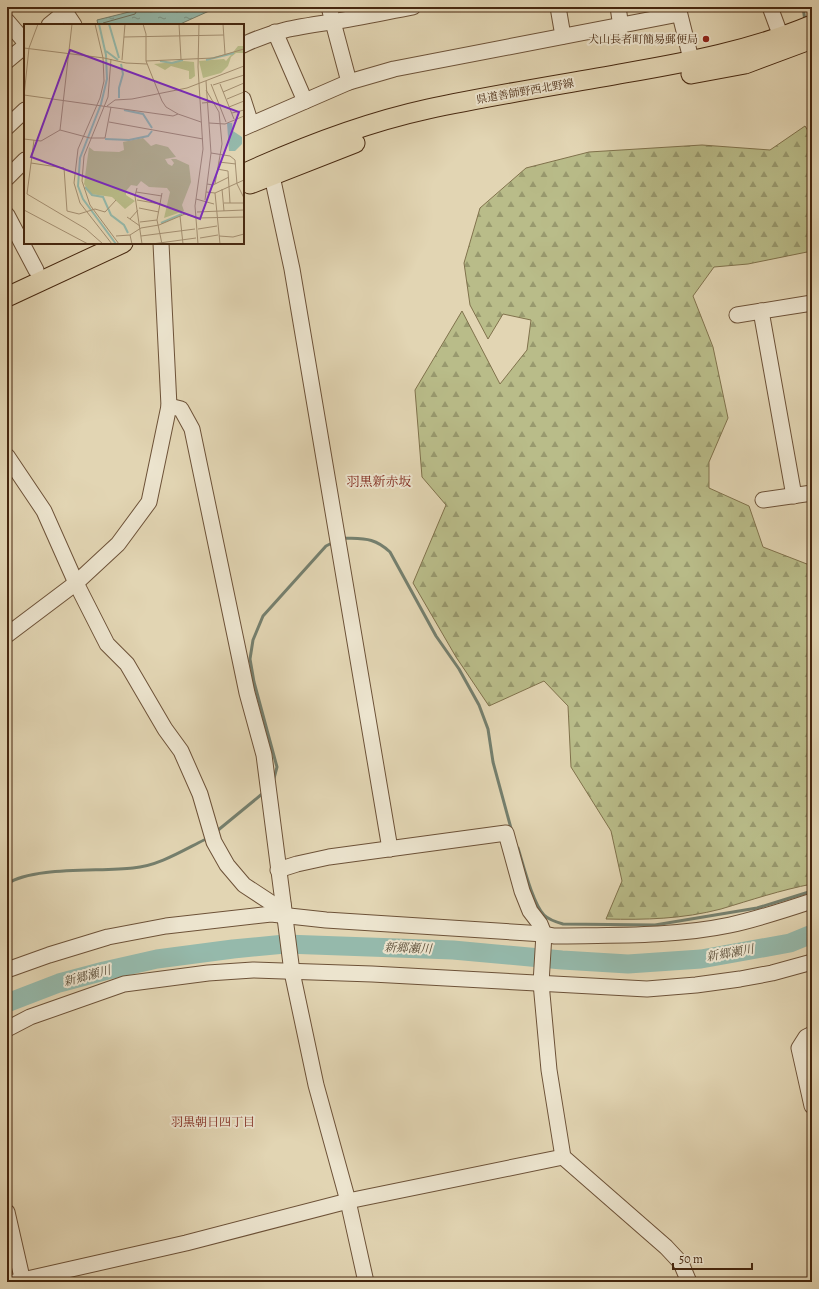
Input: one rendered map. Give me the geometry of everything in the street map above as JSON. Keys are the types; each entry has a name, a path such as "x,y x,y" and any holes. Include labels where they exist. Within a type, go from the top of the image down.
{"main road":[{"name":"県道善師野西北野線","path":"244,174 316,143 396,117 510,93 693,67 745,64 808,34"},
{"name":"県道善師野西北野線","path":"244,187 340,148 403,127 693,67"},
{"path":"7,284 93,244"},
{"path":"7,297 121,244"}],"street":[{"path":"329,7 349,82"},
{"path":"244,45 262,36 299,26 332,22 385,9 413,7"},
{"path":"558,7 563,36"},
{"path":"618,7 621,27"},
{"path":"770,7 780,34"},
{"path":"50,24 63,9 73,24"},
{"path":"244,106 247,126 349,82 394,69 484,53 563,36 621,27 678,11 693,67"},
{"path":"7,21 24,41"},
{"path":"275,32 305,101"},
{"path":"7,61 24,47"},
{"path":"7,127 24,111"},
{"path":"7,178 24,161"},
{"path":"272,176 292,269 390,849"},
{"path":"7,215 36,270"},
{"path":"7,635 76,583 118,544 149,502 168,406 161,244"},
{"path":"737,314 812,303"},
{"path":"761,311 794,496"},
{"path":"168,406 181,409 192,429 247,694 264,755 292,972 316,1085 348,1201 366,1282"},
{"path":"7,456 44,511 76,583 107,644 127,664 165,729 181,751 200,794 214,842 227,865 244,885 284,913"},
{"path":"763,500 812,493"},
{"path":"278,870 329,857 506,833 522,890 530,911 540,924 544,934 541,983 549,1070 562,1157 666,1247 682,1263 689,1282"},
{"path":"7,970 55,953 115,936 166,926 216,920 255,918 272,914 284,913 554,936 679,932 729,925 812,901"},
{"path":"7,1029 30,1017 124,984 208,973 253,970 372,974 646,989 696,985 772,973 812,962"},
{"path":"812,1034 806,1037 799,1048 812,1106"},
{"path":"7,1212 20,1281 186,1242 348,1201 562,1157"}],"green space":[{"path":"805,126 812,137 812,251 748,264 714,267 693,296 713,347 728,418 709,462 709,488 749,506 763,547 812,566 812,884 777,892 721,909 692,915 650,919 606,919 622,881 611,831 571,767 568,706 544,681 489,706 456,657 413,583 446,505 422,477 415,390 462,311 500,384 527,350 531,320 503,314 488,339 470,305 464,263 480,208 526,168 589,152 702,145 770,150"}],"water":[{"path":"136,7 218,7 180,24 98,24 97,20 133,11"}],"waterway":[{"path":"803,7 805,21"},
{"path":"808,46 812,77"},
{"path":"343,538 374,541 390,552 436,636 459,669 479,705 488,729 493,762 512,832"},
{"path":"273,782 277,767 254,682 250,659 253,640 263,616 326,546 330,544"},
{"path":"217,831 262,794"},
{"path":"7,884 19,878 33,874 142,867 161,861 204,840"},
{"path":"518,848 529,883 540,910 548,918 563,924 655,925 757,908 812,891"},
{"name":"新郷瀬川","path":"7,1003 59,983 157,959 285,944 453,950 562,960 628,964 701,959 790,943 812,934"}],"place":[{"name":"犬山長者町簡易郵便局","path":"706,39"}],"district":[{"name":"羽黒新赤坂","path":"379,481"},
{"name":"羽黒朝日四丁目","path":"213,1122"}]}
